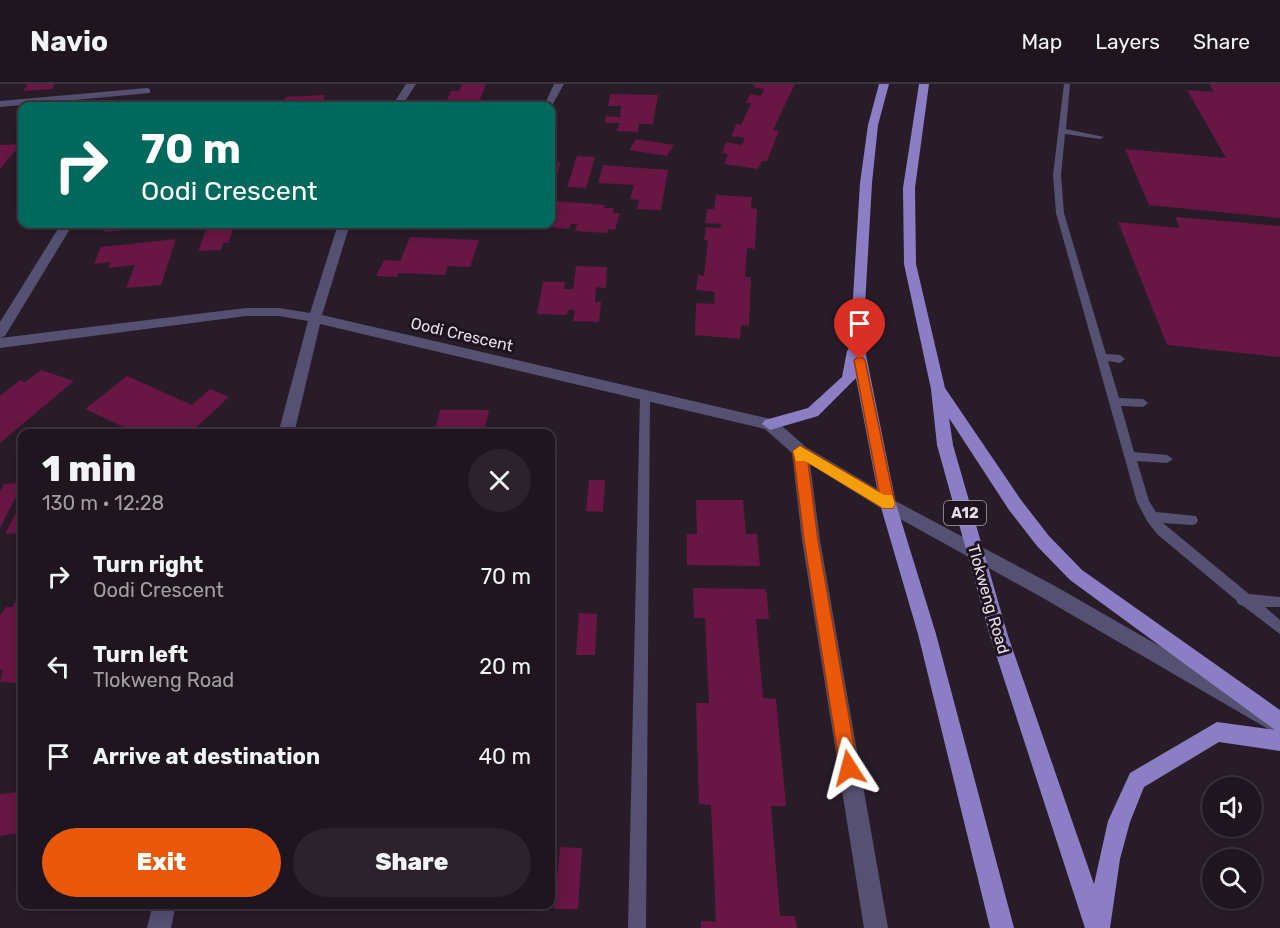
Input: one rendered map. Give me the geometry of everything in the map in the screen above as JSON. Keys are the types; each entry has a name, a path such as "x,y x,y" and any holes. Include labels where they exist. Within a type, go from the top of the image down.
{"main road":[{"path":"770,424 813,412 849,379 856,340 866,183 873,125 884,84"},
{"name":"Tlokweng Road","path":"924,84 909,188 910,264 938,389 945,445 999,636 1097,928"},
{"path":"856,340 888,504 927,634 1002,928"},
{"path":"938,389 1015,505 1042,541 1076,575 1280,724"},
{"path":"1097,928 1109,859 1119,821 1137,780 1217,732 1280,741"}],"street":[{"path":"400,102 411,84"},
{"path":"551,102 559,84"},
{"path":"0,104 150,87"},
{"path":"141,102 150,87"},
{"path":"0,333 65,228"},
{"path":"287,429 315,318 343,228"},
{"name":"Oodi Crescent","path":"0,343 246,312 279,312 315,318 770,424 800,451 888,504 977,555 1049,592 1280,724"},
{"path":"800,451 811,540 876,928"},
{"path":"159,928 164,909"}],"lane":[{"path":"1067,84 1057,175 1060,213 1143,502 1161,530 1243,600 1280,628"},
{"path":"1063,131 1100,137"},
{"path":"1066,234 1079,239"},
{"path":"1101,357 1120,359"},
{"path":"637,928 645,396"},
{"path":"1114,402 1143,403"},
{"path":"1129,456 1167,459"},
{"path":"1151,517 1192,520"},
{"path":"1243,600 1278,602"}],"building":[{"path":"28,84 55,84 52,89 23,91"},
{"path":"462,84 486,84 480,100 486,100 485,102 447,100 451,91 459,91"},
{"path":"755,84 795,84 773,130 779,131 767,161 762,161 758,169 724,164 728,154 722,153 726,142 742,145 745,138 731,136 736,124 741,125 751,103 746,103 750,94 761,96 764,89 753,87"},
{"path":"1209,84 1280,84 1280,218 1149,205 1125,149 1226,158 1187,90 1214,92"},
{"path":"610,94 658,95 653,124 639,124 638,132 616,131 620,123 605,123 606,116 620,117 621,106 608,106"},
{"path":"325,95 323,102 283,102 285,97"},
{"path":"636,139 674,145 667,156 629,150"},
{"path":"18,144 18,148 0,169 0,145"},
{"path":"577,156 595,157 586,188 567,187"},
{"path":"555,162 561,162 555,181"},
{"path":"603,165 668,170 661,210 637,209 639,200 630,199 634,185 598,183"},
{"path":"716,195 752,197 751,208 757,209 755,249 747,248 745,277 751,277 749,326 741,325 740,339 695,335 696,303 714,304 715,292 696,290 698,275 704,276 708,240 704,240 706,227 720,228 721,224 705,223 707,209 714,209"},
{"path":"555,201 605,205 604,208 614,208 613,213 620,213 615,230 608,229 607,233 575,231 577,224 571,224 569,229 555,228"},
{"path":"1175,217 1280,226 1280,357 1167,345 1118,222 1180,228"},
{"path":"106,228 146,228 104,232"},
{"path":"207,228 234,228 228,243 223,243 221,250 198,251"},
{"path":"410,237 479,240 470,267 448,266 445,275 399,273 397,277 376,276 384,260 400,261"},
{"path":"176,239 161,285 126,288 135,265 108,268 111,262 94,264 101,247"},
{"path":"576,266 607,267 606,288 596,287 595,302 601,302 599,322 573,321 575,310 568,310 567,315 537,314 543,282 565,282 564,289 573,289"},
{"path":"41,370 74,381 0,443 0,396 20,380 25,382"},
{"path":"127,376 192,405 210,389 229,397 194,429 127,429 85,409"},
{"path":"440,410 489,410 485,429 435,429"},
{"path":"589,480 605,480 603,512 586,511"},
{"path":"18,483 18,493 0,528 0,492 4,484"},
{"path":"696,500 743,500 746,534 757,534 760,566 687,565 687,534 697,534"},
{"path":"18,509 18,533 5,534"},
{"path":"693,588 766,589 769,619 756,619 763,698 776,699 786,806 771,806 780,916 795,916 797,928 701,928 701,921 716,922 711,805 699,804 696,703 709,703 705,618 694,618"},
{"path":"18,597 17,683 0,682 3,670 0,670 0,616 6,607 12,607"},
{"path":"579,613 597,614 595,655 576,655"},
{"path":"18,792 18,834 0,836 0,794"},
{"path":"560,847 582,848 578,909 555,909"}],"slow traffic":[{"path":"800,457 800,451 888,504 887,499"}],"route":[{"path":"849,768 811,540 800,451 888,504 860,360"}]}
